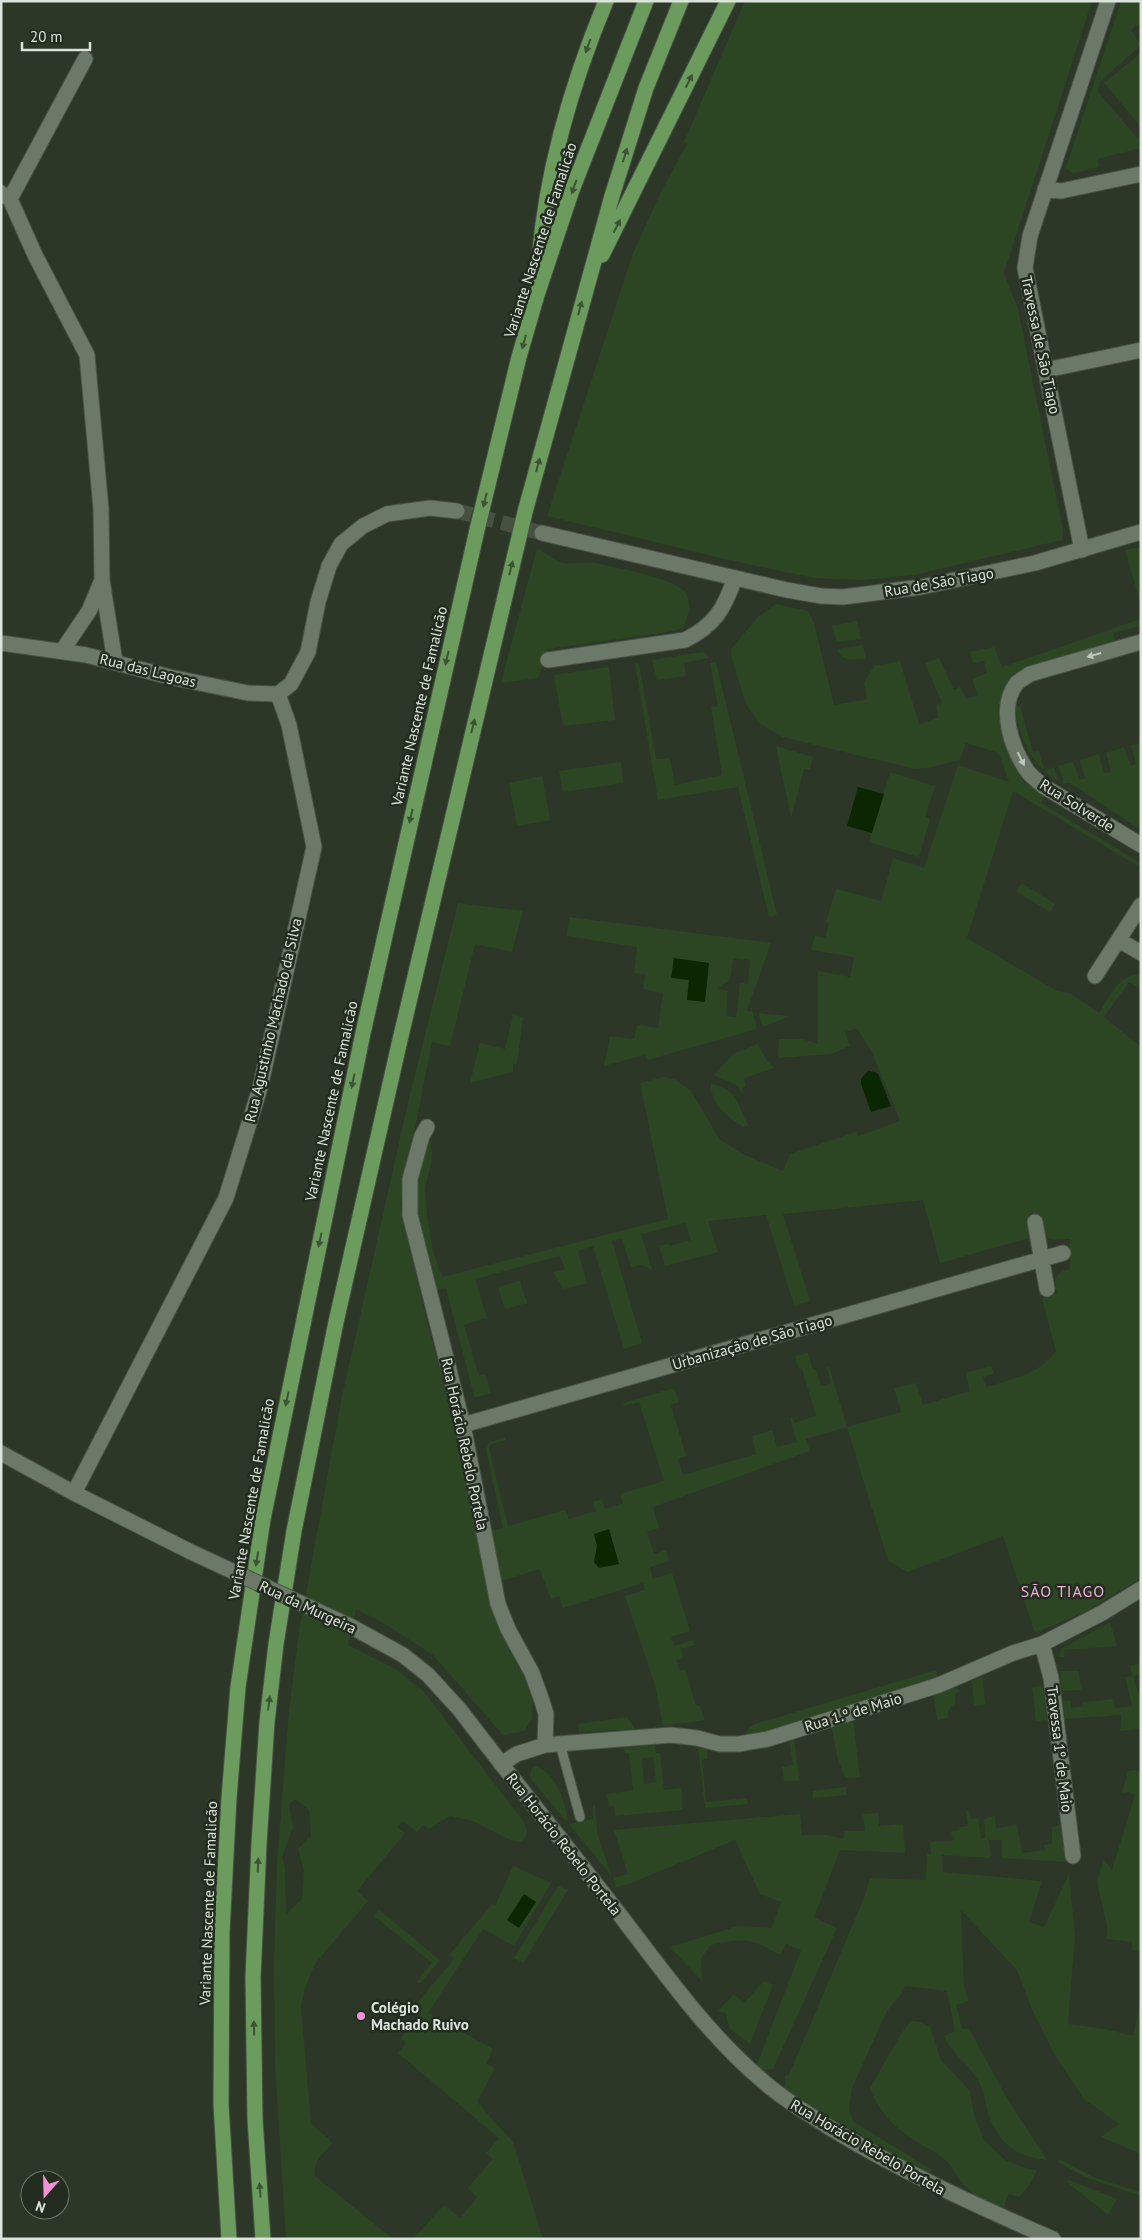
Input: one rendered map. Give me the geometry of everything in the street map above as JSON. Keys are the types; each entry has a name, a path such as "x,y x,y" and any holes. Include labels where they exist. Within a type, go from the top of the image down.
{"highway":[{"path":"537,295 539,247 546,191 561,125 588,44 606,1"},
{"name":"Variante Nascente de Famalicão","path":"228,2239 220,2104 222,1932 229,1798 238,1687 263,1519 363,1033 479,521 537,295 576,182 646,1"},
{"path":"263,2239 255,2119 254,1996 259,1844 267,1722 276,1644 294,1531 338,1312 455,802 525,512 586,285 646,88 681,1"},
{"path":"586,285 728,1"}],"street":[{"name":"Travessa de São Tiago","path":"1082,550 1025,268 1030,236 1108,1"},
{"path":"86,59 5,196 87,355 101,509 102,580 115,662"},
{"path":"1045,189 1061,191 1141,174"},
{"path":"1046,370 1141,350"},
{"path":"278,694 291,684 308,652 318,602 329,566 341,544 363,526 387,514 430,508 457,511"},
{"name":"Rua de São Tiago","path":"542,533 787,590 821,596 843,597 875,594 957,580 1082,550 1141,532"},
{"path":"548,660 685,640 701,632 714,622 723,607 735,578"},
{"path":"62,651 89,611 102,580"},
{"name":"Rua Solverde","path":"1141,642 1030,674 1018,683 1011,695 1007,710 1018,754 1029,774 1043,786 1141,845"},
{"name":"Rua das Lagoas","path":"1,643 62,651 115,662 170,677 248,693 278,694"},
{"name":"Rua Agustinho Machado da Silva","path":"74,1493 226,1198 260,1088 314,847 289,726 278,694"},
{"path":"1095,976 1141,905"},
{"path":"1119,940 1141,953"},
{"name":"Rua Horácio Rebelo Portela","path":"428,1127 422,1136 410,1179 410,1215 463,1425 498,1604 508,1629 532,1673 542,1700 553,1745 517,1754 501,1764 679,1991 731,2052 763,2082 792,2104 922,2180 1053,2239"},
{"path":"1035,1222 1047,1289"},
{"name":"Urbanização de São Tiago","path":"463,1425 1063,1253"},
{"name":"Rua da Murgeira","path":"1,1453 74,1493 189,1551 352,1627 396,1651 428,1674 460,1710 501,1764"},
{"name":"Rua 1.º de Maio","path":"553,1745 671,1735 697,1738 720,1744 739,1744 768,1739 939,1686 1013,1653 1042,1644 1102,1613 1141,1589"},
{"name":"Travessa 1º de Maio","path":"1042,1644 1051,1678 1073,1856"}],"lane":[{"name":"Rua Horácio Rebelo Portela","path":"553,1745 580,1817"}],"shaded area":[{"path":"745,1 1092,1 1004,273 1018,309 1063,530 1062,540 914,575 864,580 814,578 738,562 547,516 633,253 661,192 687,144 684,142"},
{"path":"1121,1 1141,1 1141,23 1131,30 1141,45 1100,82 1098,92 1141,142 1141,148 1097,159 1099,167 1074,173 1066,167"},
{"path":"1141,53 1141,127 1104,83"},
{"path":"1141,547 1141,605 1125,550"},
{"path":"537,548 561,562 594,563 614,567 657,578 679,587 685,592 689,605 687,619 683,628 668,632 548,649 538,678 501,683"},
{"path":"776,604 808,611 814,623 834,705 867,699 864,683 874,666 900,661 919,724 938,718 936,705 942,703 925,663 939,658 954,690 960,687 966,699 978,695 972,679 987,673 984,661 973,663 970,652 994,647 1002,667 1141,619 1141,626 1113,633 1115,641 1024,669 1012,678 1000,710 1001,725 1013,763 1023,781 1045,795 1041,803 1141,863 1141,868 1013,791 967,938 1057,991 1072,994 1099,1013 1111,993 1121,982 1133,975 1141,974 1141,989 1129,982 1104,1017 1141,1047 1141,1578 1085,1612 1035,1633 1003,1536 907,1572 888,1560 847,1427 901,1412 894,1388 916,1383 923,1405 970,1391 966,1373 991,1366 994,1374 983,1377 986,1387 1033,1371 1049,1359 1056,1351 1042,1299 1057,1293 1057,1277 1061,1272 1070,1269 1070,1239 1054,1240 1044,1236 1041,1217 1026,1219 1029,1238 940,1263 923,1200 783,1214 810,1301 794,1305 766,1215 708,1221 718,1252 665,1266 659,1246 668,1244 670,1246 691,1240 685,1223 641,1234 652,1270 642,1265 631,1267 622,1239 612,1241 642,1343 624,1349 593,1246 578,1251 587,1283 564,1289 553,1272 565,1269 560,1256 475,1279 487,1318 464,1325 479,1376 485,1374 491,1393 477,1397 474,1396 446,1288 434,1290 417,1214 416,1179 429,1141 431,1141 432,1160 425,1188 427,1215 433,1251 442,1277 668,1219 640,1083 664,1077 676,1080 691,1091 720,1140 745,1155 783,1171 790,1154 856,1132 858,1136 900,1121 872,1052 857,1028 845,1032 850,1046 831,1054 778,1058 779,1039 802,1039 818,1044 818,971 850,977 854,957 811,950 815,936 825,938 829,923 826,922 836,889 881,901 893,858 924,868 958,765 1009,782 999,753 966,743 960,760 927,768 914,769 783,737 759,723 746,704 732,659 731,649 758,617"},
{"path":"857,621 861,639 837,642 832,626"},
{"path":"863,645 866,659 852,660 845,658 837,649"},
{"path":"702,652 707,654 709,658 684,663 686,676 657,680 652,660"},
{"path":"716,662 777,915 769,917 738,787 658,800 635,663 639,664 656,759 670,758 675,785 722,775 711,707 718,706 710,663"},
{"path":"609,667 615,720 563,726 554,675"},
{"path":"1020,706 1033,752 1039,751 1044,770 1028,750 1015,707"},
{"path":"1141,743 1141,830 1070,783 1062,784 1063,779 1058,766 1073,762 1080,780 1085,778 1080,760 1099,754 1104,773 1111,772 1106,753 1124,747 1131,766 1136,764 1131,745"},
{"path":"776,746 813,757 810,770 804,769 791,818"},
{"path":"621,762 623,783 563,792 559,771"},
{"path":"1054,767 1058,781 1049,775 1044,770"},
{"path":"890,772 935,786 925,817 930,819 919,857 869,842"},
{"path":"542,776 550,820 517,826 509,783"},
{"path":"858,787 884,794 872,833 847,826"},
{"path":"1022,883 1055,904 1050,912 1016,891"},
{"path":"458,903 523,911 512,952 475,944 450,1046 432,1042 400,1205 426,1318 461,1449 493,1603 504,1638 525,1679 533,1703 532,1719 524,1731 503,1735 433,1655 382,1622 356,1609 348,1645 397,1670 424,1692 524,1822 527,1832 525,1839 519,1842 513,1841 473,1821 450,1816 429,1829 423,1825 417,1832 403,1821 397,1827 405,1833 357,1891 368,1901 315,1964 305,1988 301,2007 311,2123 333,2143 317,2162 315,2176 393,2239 286,2239 275,2063 274,1963 277,1864 289,1711 299,1632 341,1401 410,1094","holes":["296,1799 309,1810 311,1836 298,1849 304,1871 302,1899 286,1914 285,1868 282,1857 293,1827 289,1804"]},
{"path":"569,917 771,943 747,1011 753,1012 757,1029 647,1060 645,1055 604,1066 610,1036 634,1039 637,1025 658,1028 663,993 643,989 645,974 634,973 637,947 567,936","holes":["733,958 750,960 748,984 740,983 736,1017 726,1016 728,991 718,989 730,980","689,980 704,1001 687,999"]},
{"path":"674,958 709,963 705,1002 687,1000 689,980 671,978"},
{"path":"758,1013 790,1016 763,1027"},
{"path":"513,1015 523,1017 517,1064 513,1064 513,1072 470,1083 480,1043 505,1049"},
{"path":"758,1044 765,1058 774,1068 744,1078 746,1086 742,1088 744,1094 736,1085 714,1075 733,1054"},
{"path":"868,1071 878,1074 891,1106 871,1112 861,1084 861,1079"},
{"path":"711,1084 720,1086 736,1098 748,1125 744,1127 721,1110 713,1098"},
{"path":"520,1281 527,1303 505,1309 498,1287"},
{"path":"808,1353 813,1370 816,1370 821,1386 831,1383 827,1367 829,1366 847,1427 806,1439 810,1451 653,1507 659,1528 647,1532 654,1554 666,1550 669,1561 650,1567 653,1579 672,1573 690,1631 671,1637 674,1646 693,1640 694,1645 681,1649 683,1658 676,1660 680,1671 685,1669 696,1706 700,1706 705,1720 663,1726 655,1685 625,1596 645,1590 643,1583 563,1608 559,1596 551,1599 540,1569 501,1581 492,1531 503,1528 486,1450 489,1443 505,1437 506,1440 491,1444 489,1448 508,1526 565,1510 569,1519 596,1511 593,1502 602,1499 605,1509 623,1503 620,1494 664,1481 639,1402 624,1406 623,1403 674,1388 679,1402 671,1405 686,1456 678,1459 683,1475 756,1454 752,1436 772,1430 777,1447 797,1442 790,1418 792,1417 794,1423 816,1416 802,1368 799,1369 795,1356","holes":["594,1536 619,1563 597,1565 594,1562 597,1546"]},
{"path":"609,1529 619,1564 599,1568 594,1562 597,1546 594,1534"},
{"path":"1110,1622 1117,1646 1064,1650 1064,1657 1059,1657 1061,1649"},
{"path":"1141,1663 1141,1675 1133,1676 1141,1701 1140,1729 1120,1731 1121,1715 1065,1719 1063,1701 1071,1701 1071,1708 1083,1707 1083,1702 1114,1699 1115,1708 1132,1706 1125,1677 1132,1676 1130,1666"},
{"path":"936,1670 938,1678 764,1732 746,1734 749,1728 755,1724"},
{"path":"1060,1671 1079,1671 1081,1690 1062,1691"},
{"path":"983,1677 985,1705 974,1706 972,1681"},
{"path":"1043,1686 1047,1720 1036,1721 1032,1687"},
{"path":"954,1687 960,1691 955,1694 955,1703 948,1710 948,1718 937,1720 933,1693"},
{"path":"627,1717 635,1729 579,1732 578,1724"},
{"path":"853,1719 860,1777 845,1778 838,1759 831,1725"},
{"path":"794,1737 799,1781 784,1781 782,1767 793,1765 789,1738"},
{"path":"655,1745 656,1753 660,1753 664,1790 681,1788 683,1810 615,1816 614,1806 609,1806 607,1794 633,1790 629,1753 625,1753 624,1748","holes":["653,1757 656,1782 644,1784 642,1758"]},
{"path":"698,1747 707,1750 708,1759 702,1760 706,1802 747,1798 748,1804 705,1808"},
{"path":"537,1766 555,1782 564,1803 568,1819 566,1821 531,1779 532,1768"},
{"path":"1135,1770 1141,1773 1141,1951 1132,1950 1132,1942 1107,1939 1107,1926 1097,1882 1104,1860 1112,1870 1135,1795 1129,1792 1122,1793 1128,1771"},
{"path":"846,1787 846,1795 813,1798 813,1791"},
{"path":"595,1805 597,1833 612,1877 569,1824 593,1819 593,1807"},
{"path":"966,1811 969,1811 971,1819 978,1818 981,1839 985,1838 984,1819 987,1819 987,1817 995,1816 996,1828 1017,1825 1022,1853 1045,1850 1044,1845 1052,1844 1052,1827 1061,1825 1066,1862 1002,1858 1002,1840 989,1840 991,1858 942,1855 943,1872 1042,1881 1029,1922 1044,1927 1069,1874 1075,1936 1068,2024 1105,2029 1133,2036 1141,1999 1141,2154 1101,2137 1119,2124 1084,2099 1056,2057 1031,2007 1017,1970 961,1910 964,1987 969,2001 956,2005 962,2029 969,2029 1009,2102 1047,2160 1016,2151 1001,2138 996,2130 979,2082 951,2048 944,2036 955,2031 947,1991 905,1986 903,1992 887,2011 852,2088 849,2110 854,2122 932,2170 930,2173 926,2173 829,2117 785,2088 785,2076 789,2075 864,1898 870,1878 926,1880 927,1854 931,1854 930,1842 953,1841 951,1831 960,1830 959,1827 968,1826"},
{"path":"878,1813 879,1826 903,1824 905,1853 840,1850 814,1917 837,1928 773,2069 761,2071 756,2067 801,1950 786,1944 780,1955 762,1945 747,1941 732,1941 711,1945 701,1958 702,1981 670,1947 738,1926 772,1928 781,1902 760,1894 735,1840 629,1884 616,1887 613,1878 628,1874 614,1830 800,1814 802,1835 826,1835 843,1839 845,1831 865,1831 863,1814"},
{"path":"513,1866 551,1883 514,1946 483,1929 428,2013 493,2049 486,2064 495,2068 477,2102 513,2142 543,2239 413,2239 444,2205 460,2218 477,2197 468,2188 493,2159 486,2153 499,2138 398,2053 406,2043 401,2038 420,2015 413,2008 454,1959 450,1954 492,1904 495,1906"},
{"path":"558,1886 568,1890 523,1963 514,1958"},
{"path":"524,1894 536,1902 519,1928 507,1920"},
{"path":"379,1910 440,1960 420,1984 417,1982 432,1963 374,1916"},
{"path":"764,1981 773,1985 750,2044 729,2028 726,2013 718,2011 734,1994 744,2003"},
{"path":"911,2021 921,2022 930,2027 941,2060 970,2091 974,2115 984,2140 1005,2160 1025,2168 1037,2170 1031,2183 1019,2197 1009,2194 1003,2210 971,2192 943,2158 909,2137 888,2119 873,2096 870,2088 901,2034"},
{"path":"1060,2159 1093,2177 1141,2192 1141,2196 1085,2177 1058,2162"},
{"path":"1069,2180 1117,2199 1108,2215 1067,2182"}],"tunnel":[{"path":"457,511 542,533"}],"place":[{"name":"Colégio Machado Ruivo","path":"361,2016"}],"district":[{"name":"SÃO TIAGO","path":"1063,1591"}]}
